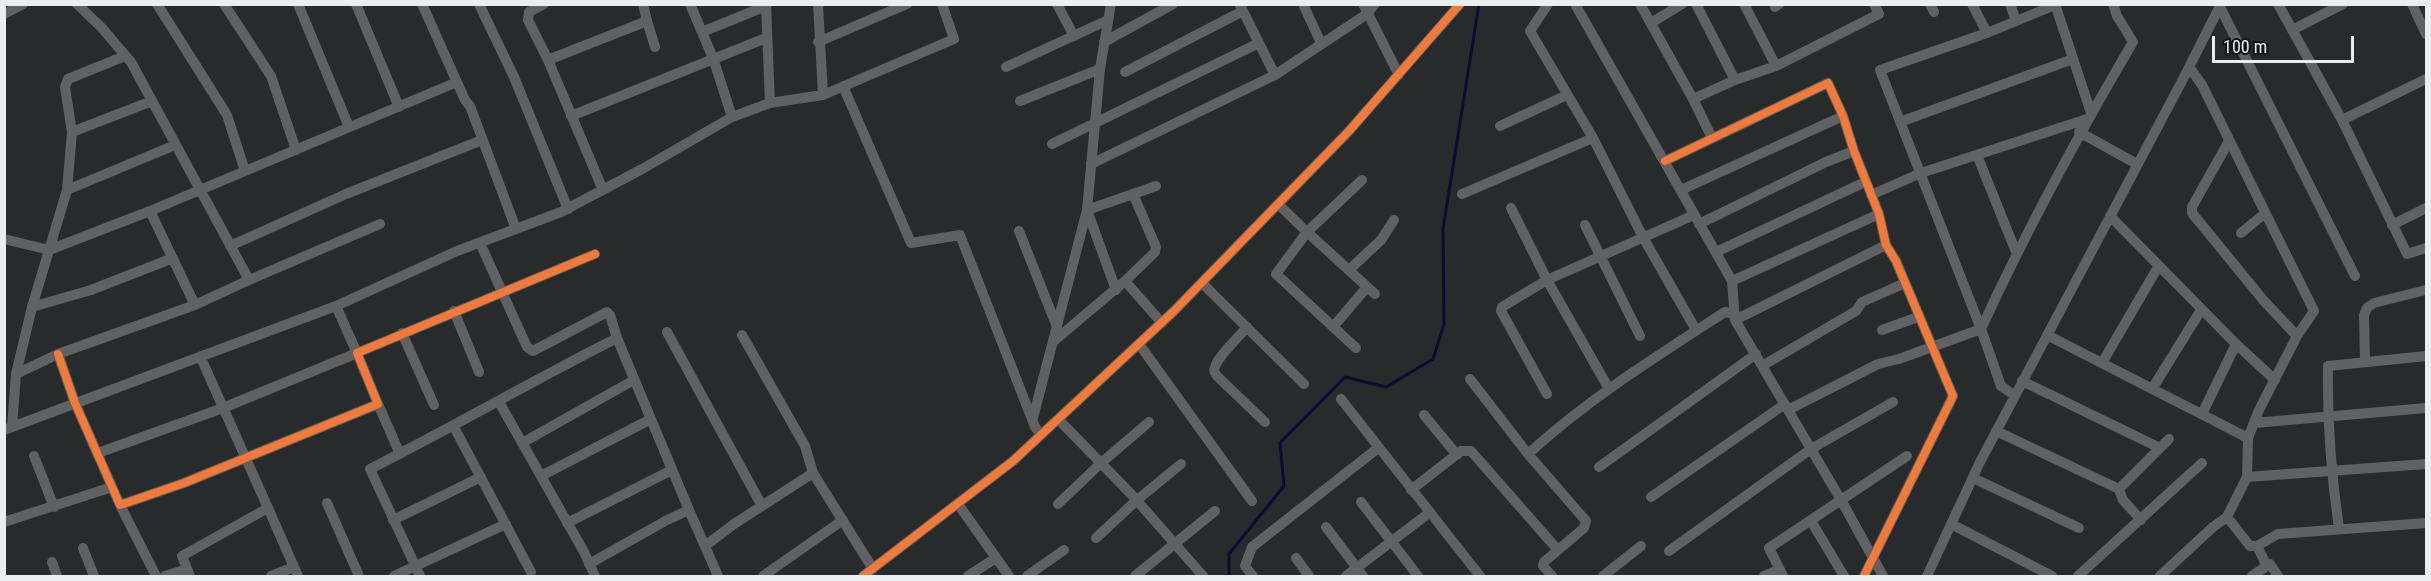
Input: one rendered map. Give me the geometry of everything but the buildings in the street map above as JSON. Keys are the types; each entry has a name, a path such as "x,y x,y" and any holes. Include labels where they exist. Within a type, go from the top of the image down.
{"street":[{"path":"4,14 23,4"},
{"path":"77,4 102,28 125,56 152,101 249,280"},
{"path":"157,4 227,115 245,171"},
{"path":"224,4 271,76 296,150"},
{"path":"298,4 349,128"},
{"path":"356,4 399,106"},
{"path":"480,4 514,77 568,209"},
{"path":"544,4 529,12 528,20 548,60 603,190"},
{"path":"643,4 655,47"},
{"path":"690,4 713,58 732,117"},
{"path":"818,4 818,42 823,95"},
{"path":"818,42 907,4"},
{"path":"1057,4 1074,36"},
{"path":"1033,418 1087,210 1100,69 1111,4"},
{"path":"1104,42 1173,4"},
{"path":"1303,4 1321,43"},
{"path":"1091,164 1275,75 1375,4"},
{"path":"863,576 1014,461 1162,323 1399,75 1460,4"},
{"path":"1548,4 1530,31 1593,138 1644,239 1696,330"},
{"path":"1575,4 1732,281 1735,317 1883,576"},
{"path":"1640,4 1712,138"},
{"path":"1651,23 1683,4"},
{"path":"1696,4 1735,80"},
{"path":"1744,4 1776,66"},
{"path":"1693,99 1735,80 1776,66 1879,14 1874,4"},
{"path":"1972,4 1987,33"},
{"path":"2010,4 2016,21"},
{"path":"1651,497 1786,407 1878,364 1981,329 2016,252 2079,132 2133,42 2117,16 2113,4"},
{"path":"2278,4 2342,120 2407,255 2427,248"},
{"path":"2292,30 2343,4"},
{"path":"2412,4 2427,34"},
{"path":"422,5 470,106 516,229"},
{"path":"702,32 766,5 770,102"},
{"path":"2014,395 2001,386 1880,70 1987,33 2055,5 2089,116"},
{"path":"125,56 68,79 65,87 72,132 67,190 32,307 16,374 8,428 336,306 480,243 568,209 732,117 770,102 823,95 954,39 946,6"},
{"path":"1928,576 1972,478 2014,395 2190,68 2220,6"},
{"path":"2220,6 2355,276"},
{"path":"1125,72 1242,8 1275,75"},
{"path":"1365,9 1399,75"},
{"path":"1006,67 1108,20"},
{"path":"548,60 647,21"},
{"path":"571,116 766,38"},
{"path":"1052,144 1259,43"},
{"path":"1900,122 2073,59"},
{"path":"2160,576 2227,517 2247,477 2248,438 2254,423 2297,336 2314,311 2202,85 2190,68"},
{"path":"1020,100 1100,69"},
{"path":"2342,120 2427,79"},
{"path":"4,239 49,250 150,211 457,82"},
{"path":"1665,161 1827,83 1843,116 1865,182 1879,214 1886,245 1896,261 1953,396 1864,576"},
{"path":"843,86 911,243 960,235 1035,427 1041,435"},
{"path":"1500,126 1567,95"},
{"path":"72,132 152,101"},
{"path":"1681,190 1843,116"},
{"path":"1871,195 1921,173 2089,116"},
{"path":"2079,132 2137,164"},
{"path":"1462,194 1593,138"},
{"path":"230,246 346,194 482,140"},
{"path":"2229,141 2192,207 2192,213 2264,301 2297,336"},
{"path":"67,190 175,145"},
{"path":"1547,394 1501,309 1503,305 1547,280 1600,256 1697,219 1854,151"},
{"path":"1977,155 2016,252"},
{"path":"1356,348 1276,274 1307,232 1362,180"},
{"path":"1716,252 1865,182"},
{"path":"1087,210 1156,186"},
{"path":"1054,341 1116,290 1155,252 1156,247 1133,194"},
{"path":"1278,204 1371,290 1333,327"},
{"path":"1511,208 1547,280 1609,389"},
{"path":"2392,225 2427,208"},
{"path":"1087,210 1116,290"},
{"path":"150,211 195,305"},
{"path":"1732,281 1879,214"},
{"path":"2241,233 2264,214"},
{"path":"2110,216 2201,310 2275,380"},
{"path":"1349,270 1381,240 1394,220"},
{"path":"16,374 58,354 195,305 380,225"},
{"path":"1585,225 1641,336"},
{"path":"1018,231 1057,327"},
{"path":"480,243 527,346 533,351 607,312 610,315 634,380 717,574 705,576"},
{"path":"1735,317 1886,245"},
{"path":"98,453 223,408 595,254"},
{"path":"32,307 91,290 173,258"},
{"path":"2102,363 2158,267"},
{"path":"1125,281 1162,323"},
{"path":"1202,283 1304,384"},
{"path":"1762,366 1856,311 1862,302 1905,284"},
{"path":"2364,362 2364,315 2367,308 2374,303 2427,290"},
{"path":"336,306 400,454"},
{"path":"2152,389 2201,310"},
{"path":"454,311 479,372"},
{"path":"1528,454 1563,422 1696,330 1725,312 1735,317"},
{"path":"1882,330 1918,317"},
{"path":"1247,327 1214,367 1214,371 1265,422"},
{"path":"667,332 762,506"},
{"path":"402,333 434,405"},
{"path":"742,335 805,446 813,473 873,569"},
{"path":"2047,335 2248,438"},
{"path":"418,572 370,469 454,427 548,373 617,338"},
{"path":"1139,344 1252,501"},
{"path":"2202,414 2236,344"},
{"path":"58,354 75,403 112,487 156,576"},
{"path":"1599,467 1756,354"},
{"path":"2339,529 2330,471 2327,417 2328,366 2427,356"},
{"path":"201,358 296,572 271,576"},
{"path":"1470,379 1528,454 1586,521 1584,528 1557,549 1543,564 1552,576"},
{"path":"522,443 634,380"},
{"path":"2022,381 2160,448"},
{"path":"1341,399 1480,576"},
{"path":"499,402 595,576"},
{"path":"1669,551 1812,449 1893,402"},
{"path":"120,505 184,483 378,404"},
{"path":"2254,423 2427,408"},
{"path":"1424,416 1457,455"},
{"path":"541,476 651,419"},
{"path":"1058,419 1137,500 1203,576"},
{"path":"1058,504 1149,422"},
{"path":"454,427 532,574 520,576"},
{"path":"1996,431 2118,489 2123,500 2141,520"},
{"path":"2118,489 2169,439"},
{"path":"1253,576 1245,566 1252,547 1378,448"},
{"path":"1411,490 1457,455 1466,450 1475,453 1557,549"},
{"path":"34,456 54,507"},
{"path":"1764,576 1781,573 1769,548 1907,456"},
{"path":"2078,576 2202,463"},
{"path":"1096,538 1181,464"},
{"path":"2247,477 2427,464"},
{"path":"567,523 672,470"},
{"path":"705,546 813,473"},
{"path":"393,520 481,477"},
{"path":"1972,478 2079,528"},
{"path":"4,522 112,487"},
{"path":"1361,501 1418,576"},
{"path":"327,503 359,576"},
{"path":"958,504 1009,576"},
{"path":"165,576 188,572 182,556 268,508"},
{"path":"589,564 689,510"},
{"path":"1135,576 1215,511"},
{"path":"1346,576 1360,572 1392,542 1429,513"},
{"path":"2227,517 2250,546 2257,546 2278,534 2427,523"},
{"path":"763,576 843,520"},
{"path":"1811,521 1844,576"},
{"path":"394,576 418,572 506,524"},
{"path":"1951,524 2052,576"},
{"path":"1326,527 1360,572"},
{"path":"1603,576 1641,546"},
{"path":"2257,546 2267,566"},
{"path":"83,548 94,576"},
{"path":"1027,576 1064,550"},
{"path":"968,576 996,558"},
{"path":"1296,558 1309,576"},
{"path":"52,562 57,576"},
{"path":"2252,576 2270,564 2278,576"}],"waterway":[{"path":"1229,576 1229,554 1284,486 1280,443 1345,377 1386,387 1433,359 1444,324 1443,229 1479,4"}],"cycle path":[{"path":"863,576 1013,461 1174,311 1349,131 1460,4"},
{"path":"1665,161 1828,83 1843,116 1879,214 1886,245 1896,261 1953,396 1864,576"},
{"path":"58,354 75,403 120,505 184,483 378,404 357,353 595,254"}]}
